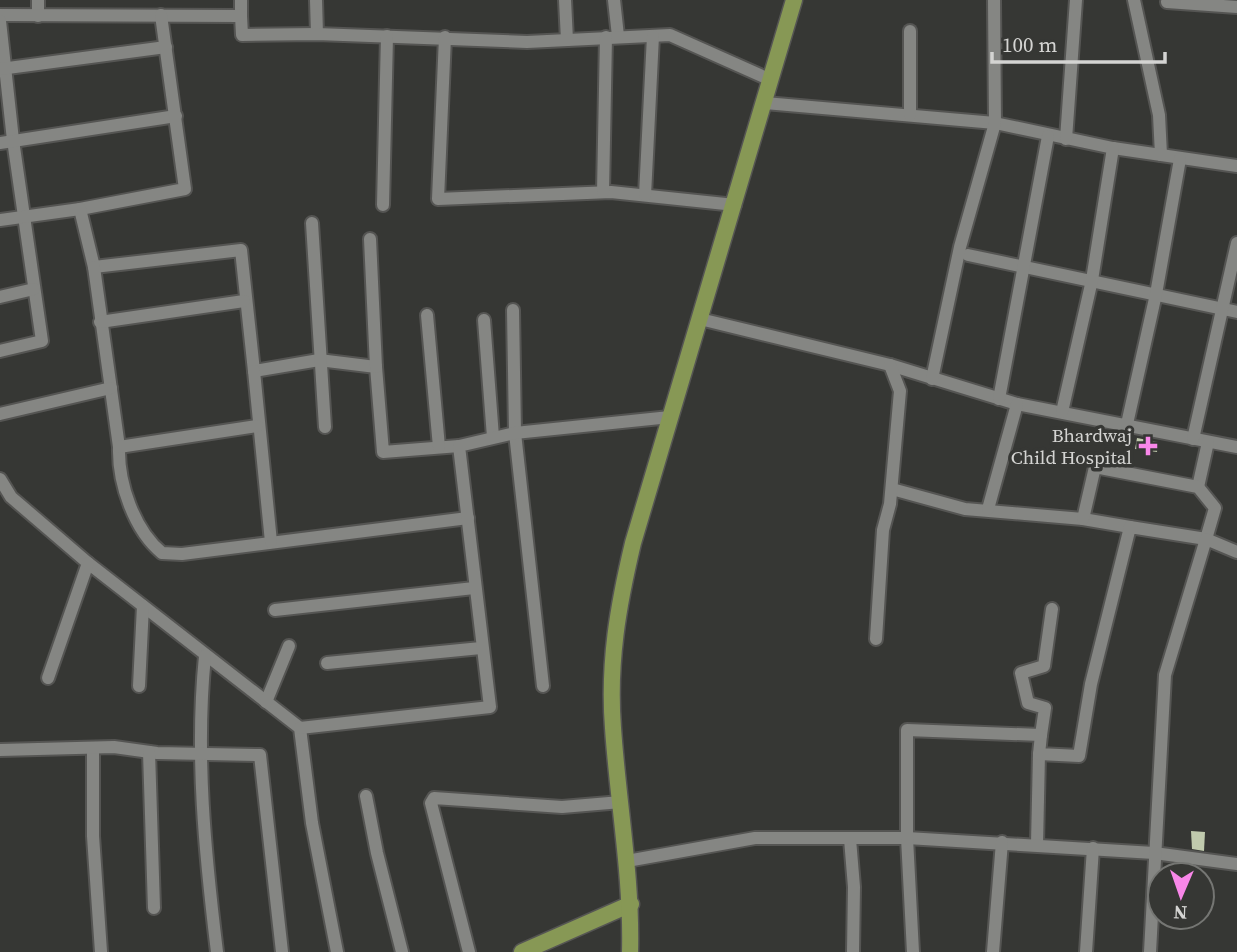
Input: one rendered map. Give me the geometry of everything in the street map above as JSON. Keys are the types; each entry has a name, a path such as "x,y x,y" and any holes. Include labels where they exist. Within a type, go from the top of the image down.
{"main road":[{"path":"631,952 631,904 612,727 617,611 670,418 794,0"},
{"path":"527,951 631,904"}],"street":[{"path":"38,0 38,16"},
{"path":"241,0 242,35 445,37 527,43 612,36 670,35 771,80"},
{"path":"316,0 317,34"},
{"path":"565,0 567,40"},
{"path":"603,192 614,0"},
{"path":"932,379 960,247 995,123 993,0"},
{"path":"1066,139 1076,0"},
{"path":"1134,0 1159,115 1161,155"},
{"path":"1167,2 1237,7"},
{"path":"0,15 242,16"},
{"path":"0,220 80,209 185,189 161,15"},
{"path":"0,21 6,141 24,217 42,341 0,351"},
{"path":"910,31 910,116"},
{"path":"383,205 387,36"},
{"path":"645,195 653,36"},
{"path":"445,37 438,199 603,192 735,205"},
{"path":"2,69 166,47"},
{"path":"765,103 995,123 1113,148 1237,166"},
{"path":"6,141 176,116"},
{"path":"999,399 1048,136"},
{"path":"1062,412 1092,280 1113,148"},
{"path":"1127,424 1156,294 1180,159"},
{"path":"80,209 94,267 119,447 118,469 140,528 162,553 181,554 468,518"},
{"path":"312,223 325,427"},
{"path":"370,239 383,452 459,446 515,433 670,418"},
{"path":"1193,439 1237,243"},
{"path":"94,267 241,250 244,301 254,371 257,426 271,542"},
{"path":"968,255 1237,312"},
{"path":"0,297 34,289"},
{"path":"100,322 244,301"},
{"path":"513,310 515,433 543,686"},
{"path":"426,315 439,447"},
{"path":"700,318 890,365 1017,404 1237,447"},
{"path":"484,320 493,437"},
{"path":"254,371 319,360 376,367"},
{"path":"876,639 883,530 891,489 900,391 890,365"},
{"path":"0,414 111,387"},
{"path":"988,509 1017,404"},
{"path":"119,447 257,426"},
{"path":"1198,487 1208,442"},
{"path":"0,479 11,497 88,563 300,728 490,707 459,446"},
{"path":"1083,519 1096,467 1198,487 1215,508 1165,675 1150,952"},
{"path":"891,489 965,509 1083,519 1206,539 1237,552"},
{"path":"1039,754 1079,755 1091,684 1130,527"},
{"path":"48,678 88,563"},
{"path":"275,610 474,588"},
{"path":"139,686 143,606"},
{"path":"1037,844 1039,754 1045,708 1028,703 1021,673 1044,666 1052,609"},
{"path":"266,702 289,646"},
{"path":"327,663 481,648"},
{"path":"205,656 200,705 201,754 216,952"},
{"path":"300,728 312,823 337,952"},
{"path":"913,952 907,838 907,730 1041,736"},
{"path":"0,750 114,747 149,752 260,754 282,952"},
{"path":"93,748 93,836 101,952"},
{"path":"149,752 154,908"},
{"path":"366,796 402,952"},
{"path":"469,952 431,803 434,798 562,807 621,802"},
{"path":"627,861 755,838 907,838 1093,848 1237,864"},
{"path":"850,839 854,887 853,952"},
{"path":"993,952 1002,842"},
{"path":"1086,952 1093,848"}],"building":[{"path":"1137,438 1158,442 1157,452 1135,449"},
{"path":"1191,831 1205,832 1204,851 1192,849"}],"place":[{"name":"Bhardwaj Child Hospital","path":"1148,446"}]}
